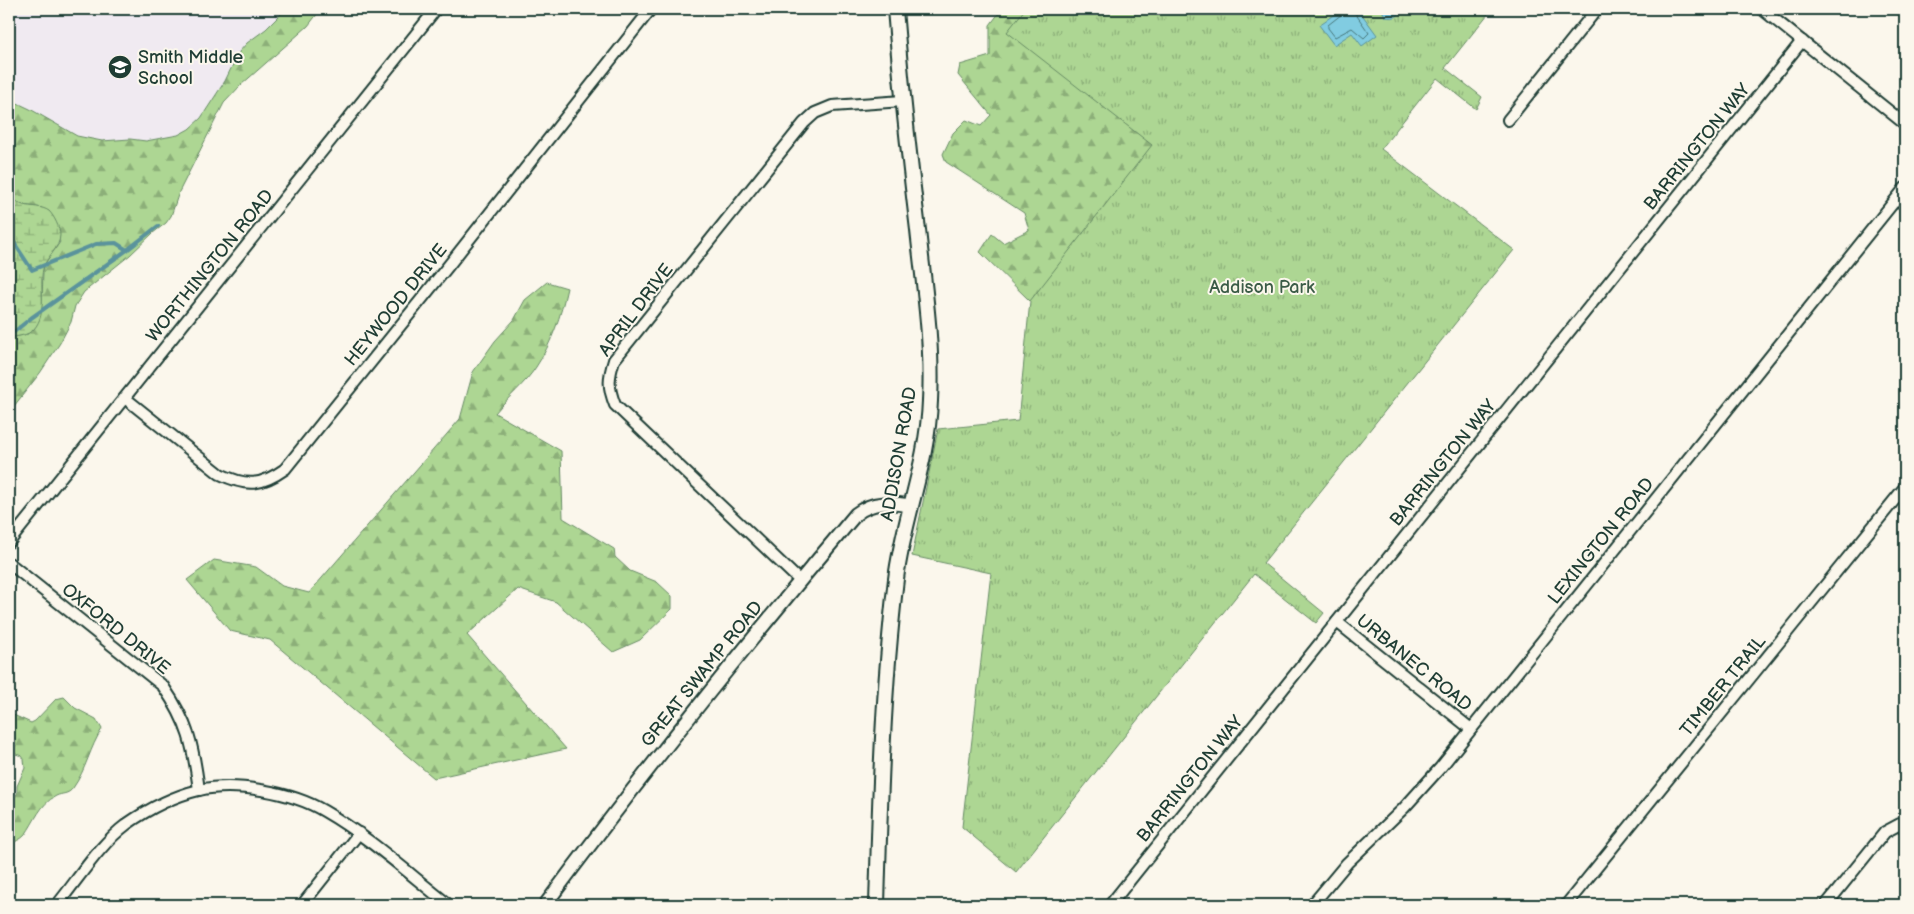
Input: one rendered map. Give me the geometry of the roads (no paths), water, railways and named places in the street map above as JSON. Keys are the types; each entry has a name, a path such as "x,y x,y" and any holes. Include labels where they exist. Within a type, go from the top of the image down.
{"main road":[{"name":"ADDISON ROAD","path":"877,905 883,716 896,577 930,404 931,364 895,9"}],"street":[{"name":"WORTHINGTON ROAD","path":"9,542 436,9"},
{"name":"HEYWOOD DRIVE","path":"125,398 220,474 237,482 255,483 270,479 285,469 652,9"},
{"path":"1508,120 1597,9"},
{"path":"1762,9 1905,124"},
{"name":"BARRINGTON WAY","path":"1110,905 1802,41"},
{"name":"APRIL DRIVE","path":"800,581 615,405 609,390 609,374 614,360 804,122 815,113 832,106 903,101"},
{"name":"LEXINGTON ROAD","path":"1312,905 1347,863 1423,788 1472,729 1905,188"},
{"name":"TIMBER TRAIL","path":"1566,905 1905,488"},
{"name":"GREAT SWAMP ROAD","path":"544,905 622,801 856,514 868,506 880,503 911,506"},
{"name":"OXFORD DRIVE","path":"9,563 163,686 178,707 189,732 199,790"},
{"name":"URBANEC ROAD","path":"1337,622 1472,729"},
{"path":"57,905 105,845 126,825 150,810 174,799 199,790 224,788 260,790 290,796 323,810 358,833 449,905"},
{"path":"1826,905 1885,832 1905,823"},
{"path":"302,905 358,833"}],"water":[{"path":"1342,9 1358,9 1377,35 1362,46 1352,33 1334,45 1319,25"},
{"path":"1381,9 1402,9 1398,15 1392,18 1386,17"}],"waterway":[{"path":"9,235 32,270 96,244 116,243 127,250 158,226"},
{"path":"9,336 31,318 127,250"}],"place":[{"name":"Smith Middle School","path":"120,67"}],"park label":[{"name":"Addison Park","path":"1262,287"}]}
